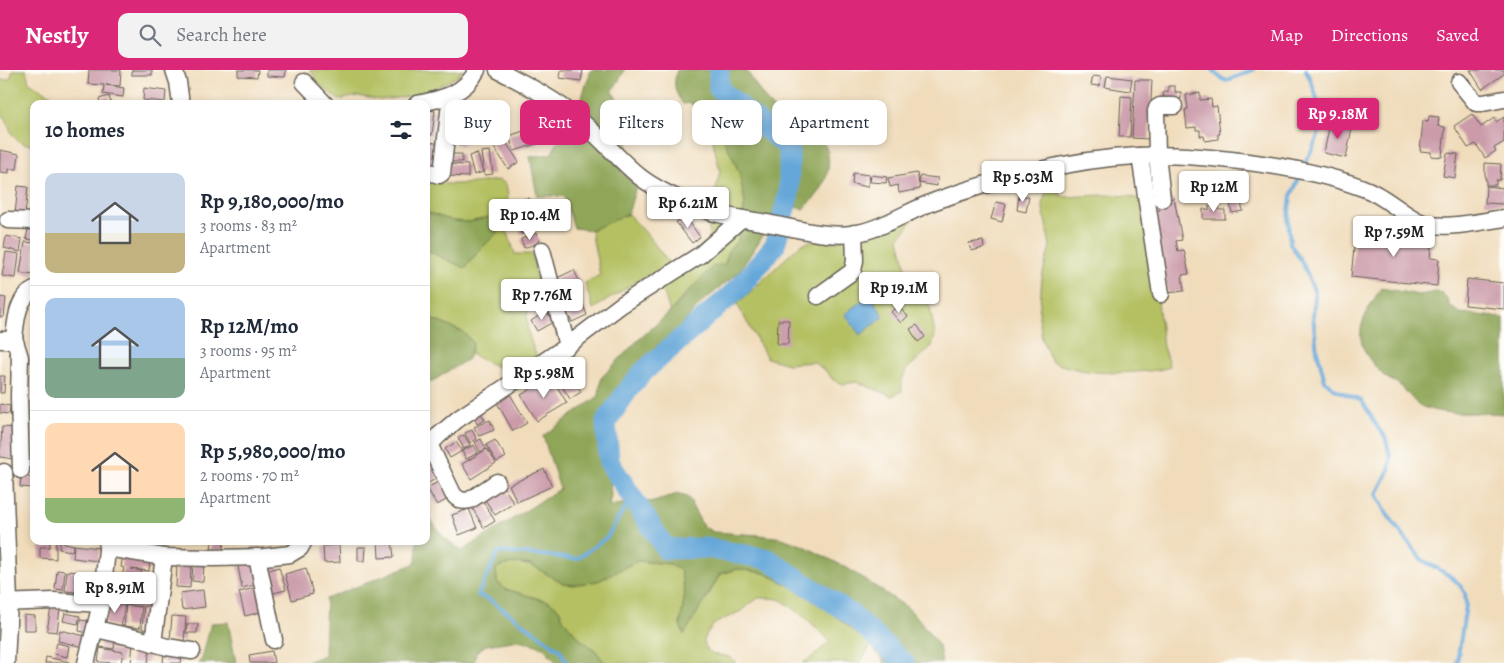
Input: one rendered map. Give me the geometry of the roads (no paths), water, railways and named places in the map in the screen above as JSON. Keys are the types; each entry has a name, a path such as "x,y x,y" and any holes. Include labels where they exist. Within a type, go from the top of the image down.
{"street":[{"path":"174,70 180,100"},
{"path":"430,101 442,99 462,89 477,70"},
{"path":"498,70 565,108 583,122 641,178 657,188 705,210 742,219 814,232 836,235 867,231 920,206 1003,180 1068,164 1157,155 1220,159 1282,168 1342,182 1364,188 1381,196 1419,222 1428,224 1455,225 1504,218"},
{"path":"304,82 321,100"},
{"path":"1459,82 1476,103 1483,104 1504,98"},
{"path":"430,172 439,175 442,173 451,95"},
{"path":"1162,199 1157,155 1157,108 1160,106 1174,106"},
{"path":"1140,156 1161,294"},
{"path":"430,444 477,406 567,346 622,305 700,255 742,219"},
{"path":"8,220 30,221"},
{"path":"818,296 853,270 856,260 854,233"},
{"path":"542,250 567,346"},
{"path":"6,663 4,603 15,471 20,357 7,339 22,302 30,292"},
{"path":"430,450 457,499 465,502 470,500 497,482"},
{"path":"86,663 101,604 107,545 164,557 213,558 262,552 290,554 302,545"},
{"path":"262,552 274,640"},
{"path":"153,643 164,557"},
{"path":"4,603 54,601 101,604"},
{"path":"96,629 192,651"}],"water":[{"path":"870,294 884,317 860,335 845,314"}],"waterway":[{"path":"719,70 719,89 789,148 789,193 775,245 740,287 643,372 627,391 606,422 609,462 666,549 706,548 768,559 852,615 904,663"},
{"path":"1213,70 1226,81 1253,70"},
{"path":"1303,167 1316,140 1320,123 1317,99 1306,70"},
{"path":"1300,176 1291,196 1288,220 1290,243 1303,264 1315,293 1313,316 1317,351 1325,381 1336,390 1362,401 1385,436 1391,459 1389,470 1377,494 1387,514 1421,559 1450,576 1465,593 1466,605 1457,663"},
{"path":"567,663 560,650 490,600 478,595 498,552 577,559 607,537 631,498"}]}
